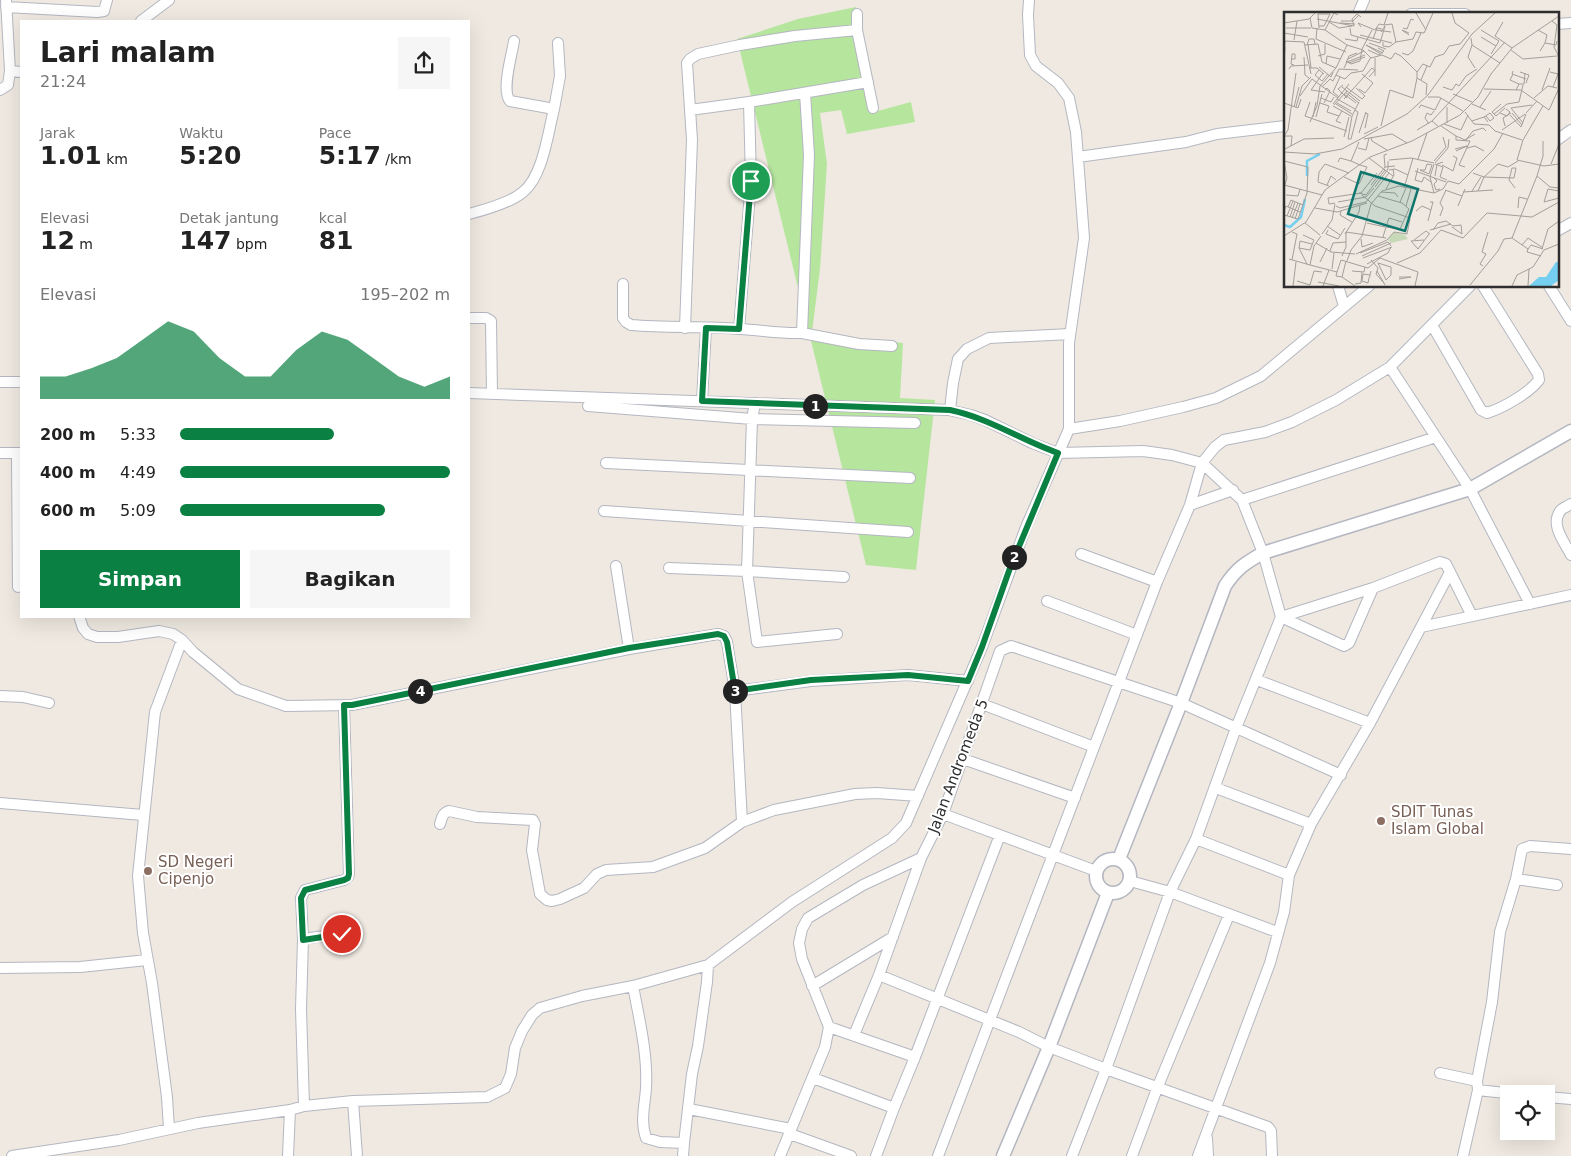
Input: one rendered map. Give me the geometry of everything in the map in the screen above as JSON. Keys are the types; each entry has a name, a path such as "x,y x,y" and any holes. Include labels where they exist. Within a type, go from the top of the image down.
{"street":[{"path":"0,90 8,85 10,71 6,4 97,12 104,11 107,0"},
{"path":"142,20 170,0"},
{"path":"12,1156 120,1140 169,1129 290,1110 304,1106 353,1101 487,1097 496,1094 505,1088 511,1074 515,1048 522,1031 532,1015 540,1008 582,996 633,986 708,965 792,902 897,835 906,823 968,681 1010,568 1069,429 1069,343 1084,238 1076,132 1069,98 1058,83 1036,66 1030,55 1029,0"},
{"path":"1359,12 1364,0"},
{"path":"857,14 857,30 872,108"},
{"path":"1558,24 1571,23"},
{"path":"684,328 692,140 687,63 698,54 795,36 857,30"},
{"path":"514,41 506,88 508,98 510,101 554,109"},
{"path":"470,214 504,203 524,192 540,167 560,76 558,43"},
{"path":"10,71 20,72"},
{"path":"690,110 868,82"},
{"path":"802,333 810,155 805,93"},
{"path":"739,329 751,181 749,102"},
{"path":"1078,158 1186,142 1216,134 1284,126"},
{"path":"1558,139 1571,130"},
{"path":"1558,230 1571,223"},
{"path":"623,284 622,311 626,322 645,326 739,329 786,334 802,333 859,344 892,346"},
{"path":"1339,288 1344,306"},
{"path":"1069,429 1183,408 1216,398 1261,376 1366,288"},
{"path":"938,1156 1157,582 1190,505 1202,463 1220,442 1265,432 1292,422 1336,400 1390,366 1468,288"},
{"path":"1432,325 1481,410 1487,413 1496,410 1533,387 1539,380 1538,374 1484,288"},
{"path":"1550,288 1571,321"},
{"path":"470,318 486,318 490,321 492,394"},
{"path":"702,401 706,328"},
{"path":"950,410 958,359 967,349 989,338 1070,334"},
{"path":"1390,366 1470,489 1530,604"},
{"path":"0,382 20,382"},
{"path":"470,393 950,410 971,414 1032,443 1058,453 1143,451 1172,454 1202,463 1242,500 1263,553 1281,617 1236,728 1216,788 1196,839 1170,892 1106,1070 1072,1156"},
{"path":"755,403 752,419 747,571 757,642 837,634"},
{"path":"588,406 752,419 915,423"},
{"path":"1119,859 1225,586 1244,563 1263,553 1470,489 1571,431"},
{"path":"1242,500 1436,437"},
{"path":"0,453 19,453 18,587"},
{"path":"606,462 910,478"},
{"path":"1190,505 1232,490"},
{"path":"1571,504 1561,510 1556,526 1571,555"},
{"path":"604,511 908,532"},
{"path":"1080,554 1157,582"},
{"path":"1281,617 1373,588 1440,562 1446,564 1472,616"},
{"path":"616,566 629,648"},
{"path":"669,568 844,577"},
{"path":"1198,1156 1270,963 1284,912 1289,875 1311,824 1370,723 1450,572"},
{"path":"1281,617 1344,646 1349,643 1373,588"},
{"path":"1420,627 1571,595"},
{"path":"1047,601 1137,635"},
{"path":"80,618 83,628 88,634 97,637 118,637 159,630 167,632 182,640 193,652 238,690 280,706 352,705 526,671 629,648 718,634 724,636 730,651 735,691 742,822"},
{"path":"169,1129 167,1097 142,933 138,876 154,712 182,640"},
{"name":"Jalan Andromeda 5","path":"854,1035 879,976 921,858 943,814 1000,651 1011,646 1119,683"},
{"path":"735,691 811,680 908,675 968,681"},
{"path":"1257,680 1370,723"},
{"path":"1119,683 1181,702 1341,775"},
{"path":"0,696 23,697 49,703"},
{"path":"982,704 1094,747"},
{"path":"304,1106 300,1009 303,940 301,898 305,890 344,880 348,878 349,874 344,705"},
{"path":"962,759 1075,798"},
{"path":"1216,788 1311,824"},
{"path":"440,824 442,815 449,811 477,816 533,820 532,850 540,894 547,900 552,901 560,900 584,888 597,874 606,870 653,867 705,848 742,822 774,810 855,794 877,793 918,796"},
{"path":"0,803 143,816"},
{"path":"943,814 1096,871"},
{"path":"876,1156 1000,835"},
{"path":"1196,839 1289,875"},
{"path":"1463,1156 1478,1086 1492,1002 1500,932 1516,879 1522,849 1530,846 1571,849"},
{"path":"780,1156 825,1047 829,1027 802,959 799,943 802,929 808,918 863,885 921,858"},
{"path":"1119,859 1129,868 1130,881 1121,891 1108,892 1100,888 1096,871 1105,860 1119,859"},
{"path":"1516,879 1557,885"},
{"path":"1130,881 1170,892 1277,932"},
{"path":"1003,1156 1048,1047 1108,892"},
{"path":"1132,1156 1158,1086 1229,914"},
{"path":"303,940 352,932"},
{"path":"812,986 893,937"},
{"path":"0,968 80,967 147,960"},
{"path":"683,1156 692,1074 708,982 708,965"},
{"path":"879,976 1019,1032 1048,1047 1106,1070 1158,1086 1268,1127 1271,1131 1272,1156"},
{"path":"633,986 644,1058 646,1088 643,1104 646,1138 653,1141 684,1143"},
{"path":"829,1027 915,1058"},
{"path":"1440,1073 1478,1086 1500,1091"},
{"path":"813,1078 894,1108"},
{"path":"1555,1098 1571,1099"},
{"path":"353,1101 357,1156"},
{"path":"689,1109 791,1131 851,1156"},
{"path":"288,1156 290,1110"},
{"path":"1207,1134 1208,1156"}],"green space":[{"path":"856,7 874,112 911,102 915,122 847,134 841,110 820,113 827,164 820,269 812,332 903,343 900,398 935,400 916,570 866,565 737,39 798,19"}],"place":[{"name":"SDIT Tunas Islam Global","path":"1381,821"},
{"name":"SD Negeri Cipenjo","path":"148,871"}],"route":[{"path":"342,934 303,940 303,907 301,898 305,890 344,880 348,878 349,874 344,705 526,671 629,648 718,634 724,636 730,651 735,691 811,680 908,675 968,681 1026,527 1058,453 1032,443 971,414 950,410 702,401 706,328 739,329 751,181"}]}
